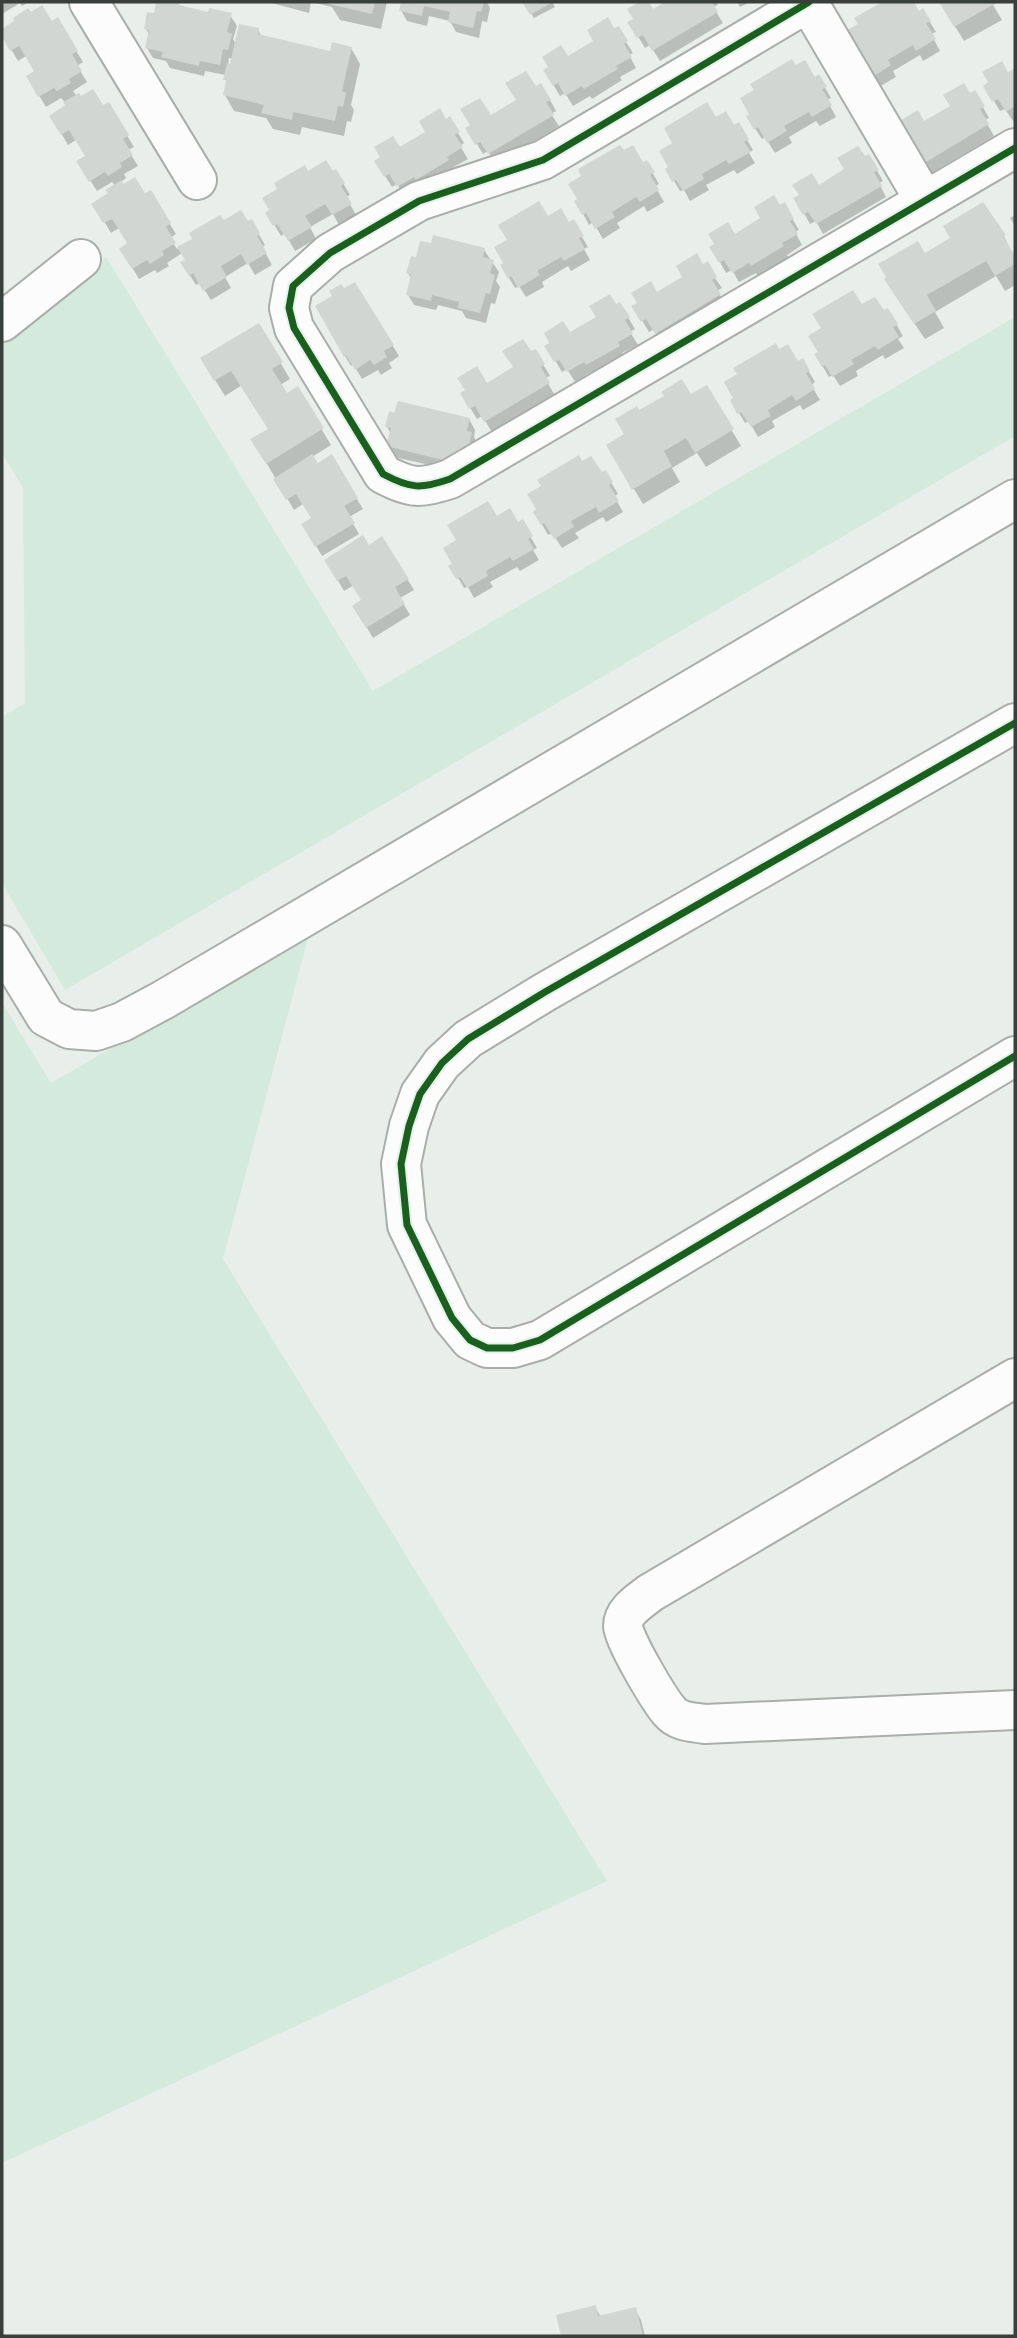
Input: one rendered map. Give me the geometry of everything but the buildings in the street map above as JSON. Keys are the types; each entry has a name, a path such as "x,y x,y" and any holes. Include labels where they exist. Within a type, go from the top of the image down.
{"street":[{"path":"89,2 197,180"},
{"path":"925,201 808,2 543,160 419,201 330,253 293,286 289,307 295,328 383,474 403,485 425,487 450,479 925,201 1015,148"},
{"path":"2,322 81,259"},
{"path":"2,945 46,1017 69,1029 96,1031 122,1022 1015,499"},
{"path":"1015,723 557,985 468,1039 442,1063 420,1094 409,1126 401,1164 407,1225 452,1318 470,1340 487,1348 513,1348 540,1340 1015,1056"},
{"path":"1015,1378 650,1593 631,1608 623,1624 626,1640 670,1714 685,1721 705,1724 1015,1710"}],"green space":[{"path":"106,257 373,691 1015,317 1015,436 65,990 2,883 2,717 25,703 23,488 2,453 2,342"},
{"path":"309,934 223,1259 607,1881 2,2163 2,1003 51,1083"}],"cycle path":[{"path":"809,2 543,160 419,201 330,253 293,286 289,308 294,328 383,474 401,483 416,486 450,479 1015,148"},
{"path":"1015,723 545,992 468,1039 442,1063 420,1094 409,1126 401,1164 407,1225 452,1318 470,1340 487,1348 513,1348 540,1340 1015,1056"}]}
